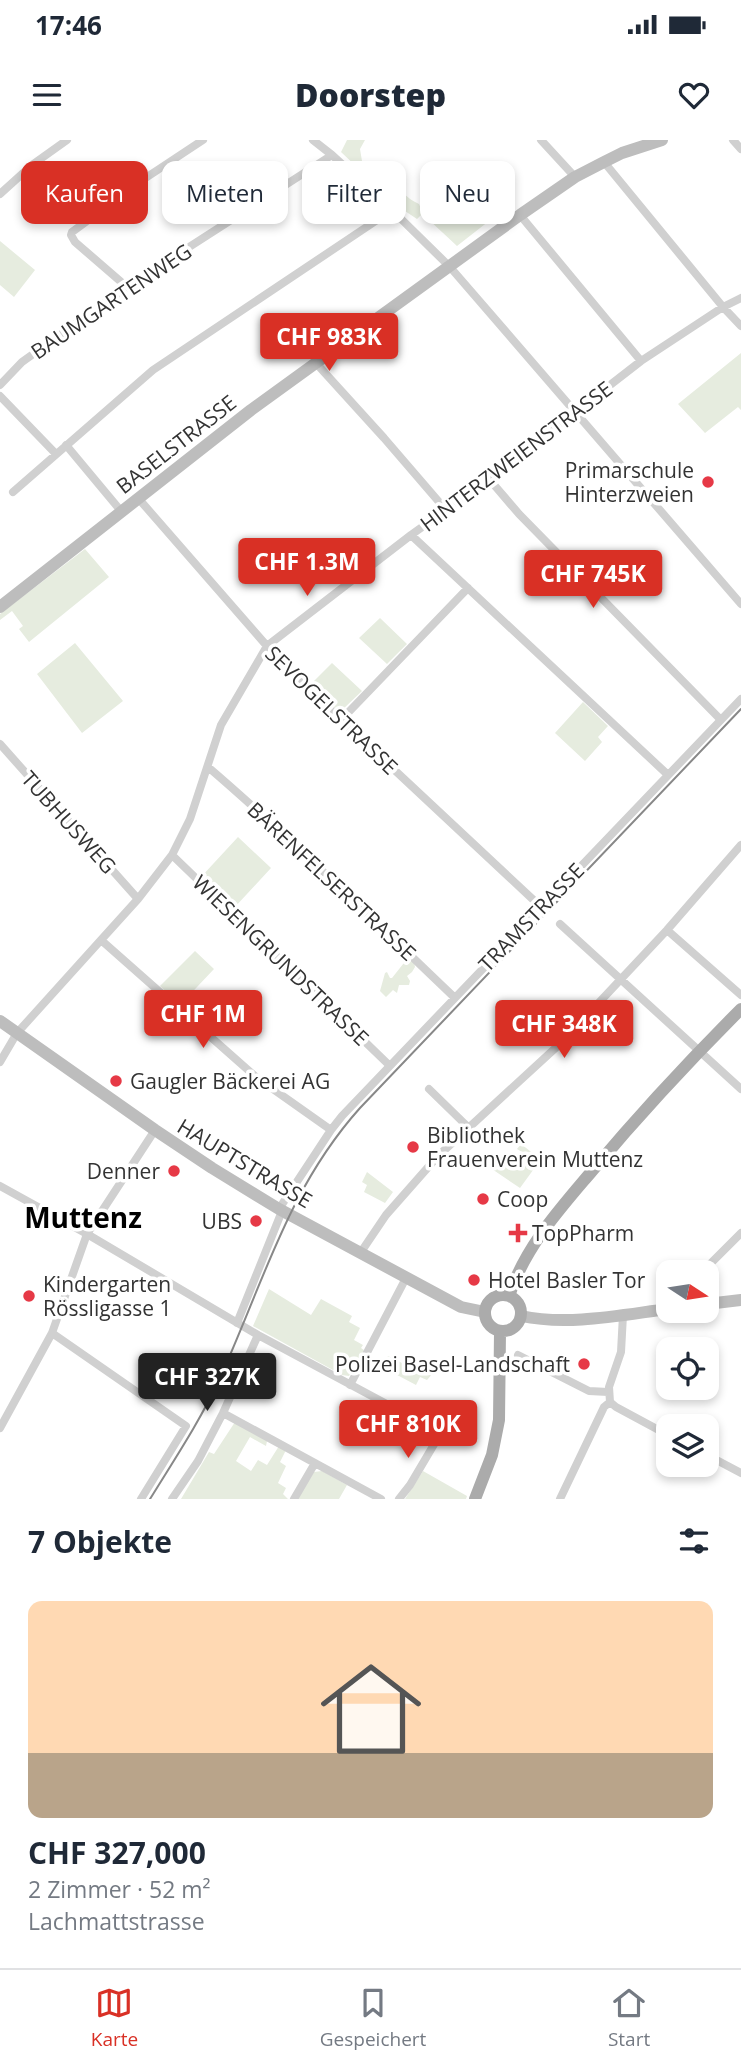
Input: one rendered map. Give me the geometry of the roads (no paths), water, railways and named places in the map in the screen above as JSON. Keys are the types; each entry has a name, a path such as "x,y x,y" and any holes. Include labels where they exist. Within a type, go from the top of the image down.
{"main road":[{"path":"509,1296 517,1273 545,1227 640,1114 741,1009"},
{"path":"509,1296 517,1302 521,1316 516,1327 500,1332 487,1322 486,1307 493,1298 509,1296"},
{"path":"475,1499 492,1455 499,1420 500,1332"}],"street":[{"path":"0,194 32,165 67,140"},
{"path":"127,286 75,242 72,232 203,140"},
{"path":"313,140 339,161"},
{"path":"541,140 575,177"},
{"name":"BASELSTRASSE","path":"0,607 316,362 520,215 575,177 622,153 662,140"},
{"path":"733,140 741,149"},
{"name":"BAUMGARTENWEG","path":"0,385 22,362 127,286 332,155"},
{"path":"604,162 741,326"},
{"path":"520,215 641,361"},
{"path":"13,492 163,362 371,224"},
{"path":"406,224 450,267 741,604"},
{"name":"HINTERZWEIENSTRASSE","path":"0,1062 17,1033 138,899 172,855 190,819 221,725 267,646 641,361 741,298"},
{"path":"316,362 446,510"},
{"path":"0,396 56,454"},
{"path":"66,445 121,511"},
{"path":"489,479 519,514 720,719"},
{"name":"SEVOGELSTRASSE","path":"138,498 267,646 341,720 541,908"},
{"path":"411,535 667,774"},
{"path":"341,720 468,588"},
{"name":"TRAMSTRASSE","path":"237,1323 280,1210 331,1130 741,699"},
{"name":"TUBHUSWEG","path":"0,744 138,899"},
{"name":"BÄRENFELSERSTRASSE","path":"208,767 331,878 455,998"},
{"path":"361,1252 386,1215 438,1156 562,1042 667,930 741,845"},
{"name":"WIESENGRUNDSTRASSE","path":"172,855 390,1065"},
{"path":"560,924 741,1089"},
{"path":"667,930 741,995"},
{"path":"101,940 256,1077 331,1130"},
{"name":"HAUPTSTRASSE","path":"0,1021 155,1130 280,1210 461,1307 485,1312"},
{"path":"429,1089 468,1127"},
{"path":"0,1428 52,1333 88,1234 155,1130"},
{"path":"0,1186 88,1234 258,1335 422,1423 439,1436 399,1499"},
{"path":"714,1260 741,1233"},
{"path":"350,1385 406,1278"},
{"path":"719,1303 741,1300"},
{"path":"521,1316 535,1319 571,1319 656,1311"},
{"path":"623,1315 624,1333 608,1392 610,1402 656,1429"},
{"path":"52,1333 186,1426 141,1499"},
{"path":"172,1499 198,1461 258,1335"},
{"path":"518,1355 589,1391 608,1392"},
{"path":"559,1499 604,1407 610,1402"},
{"path":"223,1413 381,1499"},
{"path":"719,1461 741,1473"},
{"path":"294,1499 315,1463"}],"tram line":[{"path":"150,1499 212,1395 295,1204 335,1139 360,1108 741,709"}],"place":[{"name":"Primarschule Hinterzweien","path":"708,482"},
{"name":"Gaugler Bäckerei AG","path":"116,1081"},
{"name":"Bibliothek Frauenverein Muttenz","path":"413,1147"},
{"name":"Denner","path":"174,1171"},
{"name":"Coop","path":"483,1199"},
{"name":"UBS","path":"256,1221"},
{"name":"TopPharm","path":"518,1233"},
{"name":"Hotel Basler Tor","path":"474,1280"},
{"name":"Kindergarten Rössligasse 1","path":"29,1296"},
{"name":"Polizei Basel-Landschaft","path":"584,1364"}],"district":[{"name":"Muttenz","path":"83,1217"}]}
